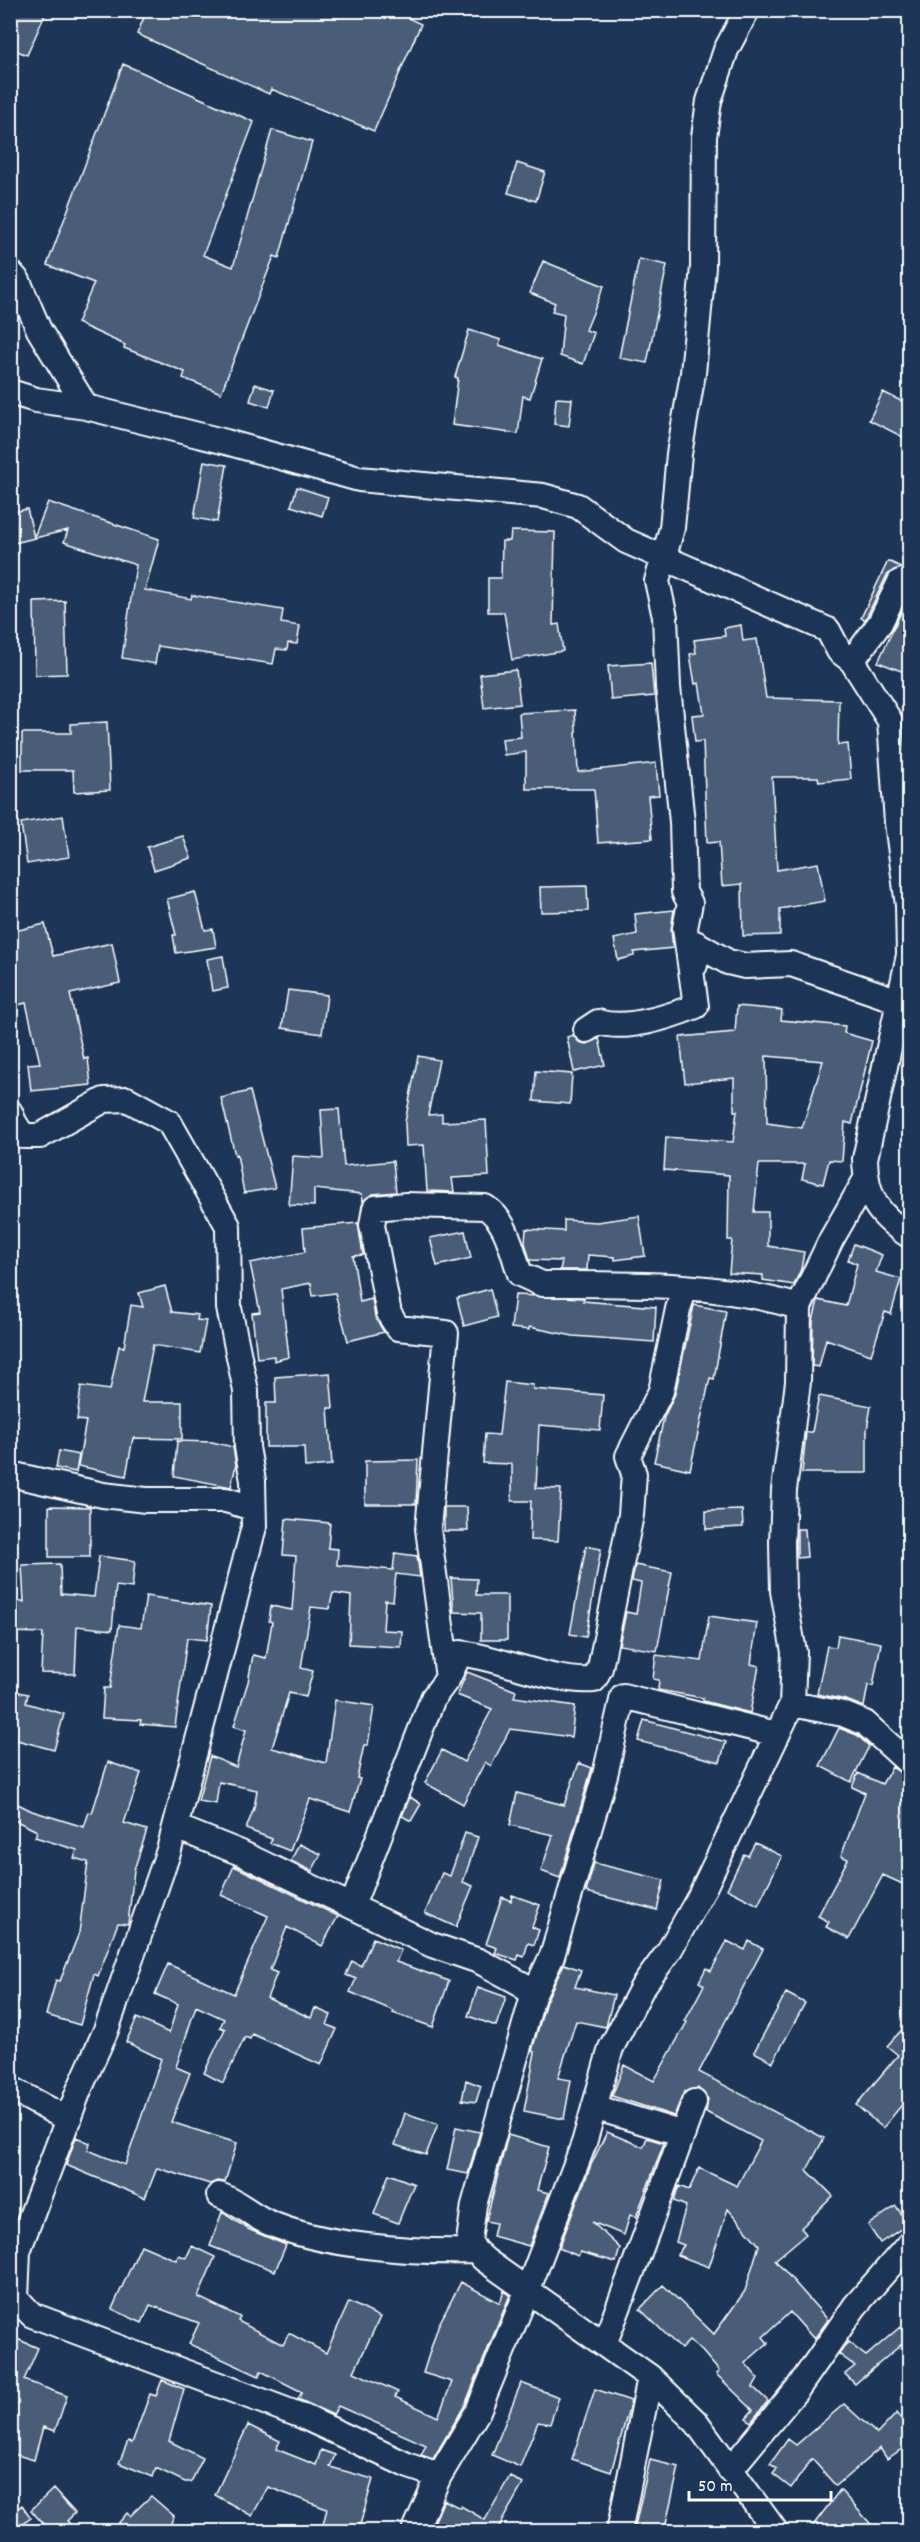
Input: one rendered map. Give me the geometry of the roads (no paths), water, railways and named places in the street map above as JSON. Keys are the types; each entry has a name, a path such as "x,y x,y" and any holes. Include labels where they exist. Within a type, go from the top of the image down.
{"street":[{"path":"696,1006 685,928 690,903 684,892 682,822 670,708 665,617 657,580 672,528 679,454 693,373 703,267 705,137 709,101 726,50 747,10"},
{"path":"10,272 18,281 39,330 86,407"},
{"path":"10,392 36,400 86,407 226,442 359,479 543,496 579,506 626,541 828,630 839,651 852,661 890,721 897,823 908,905 909,955 865,1159 866,1179 875,1207 909,1236"},
{"path":"852,661 880,624 900,582 909,579"},
{"path":"696,1006 695,943 728,962 745,966 791,964 899,1001"},
{"path":"586,1030 598,1022 612,1026 672,1016 696,1006"},
{"path":"10,1112 23,1136 40,1136 104,1100 127,1099 169,1122 228,1226 229,1308 246,1390 247,1447 253,1481 254,1527 176,1827 106,2030 18,2251 14,2290 22,2307 32,2315 302,2416 409,2466 439,2476"},
{"path":"414,2532 439,2476 478,2411 528,2289 561,2207 611,2048 642,1989 669,1951 700,1896 792,1704 794,1652 783,1591 782,1544 784,1490 798,1382 799,1307 831,1240 866,1179"},
{"path":"448,1678 428,1529 446,1333 398,1328 389,1314 372,1225 375,1208 406,1205 484,1207 494,1212 504,1229 520,1274 542,1284 685,1288 759,1295 799,1307"},
{"path":"352,1906 433,1698 448,1678 460,1653 483,1656 556,1676 594,1680 600,1668 630,1515 634,1474 628,1456 661,1391 685,1288"},
{"path":"10,1474 125,1498 226,1500 253,1508"},
{"path":"226,1500 253,1481"},
{"path":"465,2248 491,2137 533,1996 552,1956 605,1774 623,1696 776,1734"},
{"path":"792,1704 843,1714 865,1723 909,1764"},
{"path":"176,1827 241,1852 432,1945 479,1961 522,1984 533,1996"},
{"path":"10,2088 69,2120"},
{"path":"604,2344 644,2236 663,2193 694,2102"},
{"path":"594,2107 683,2134"},
{"path":"219,2195 231,2199 267,2222 341,2243 465,2248 528,2289 650,2378 697,2423 776,2532"},
{"path":"730,2470 798,2388 855,2306 909,2243"},
{"path":"619,2532 650,2378"}]}
